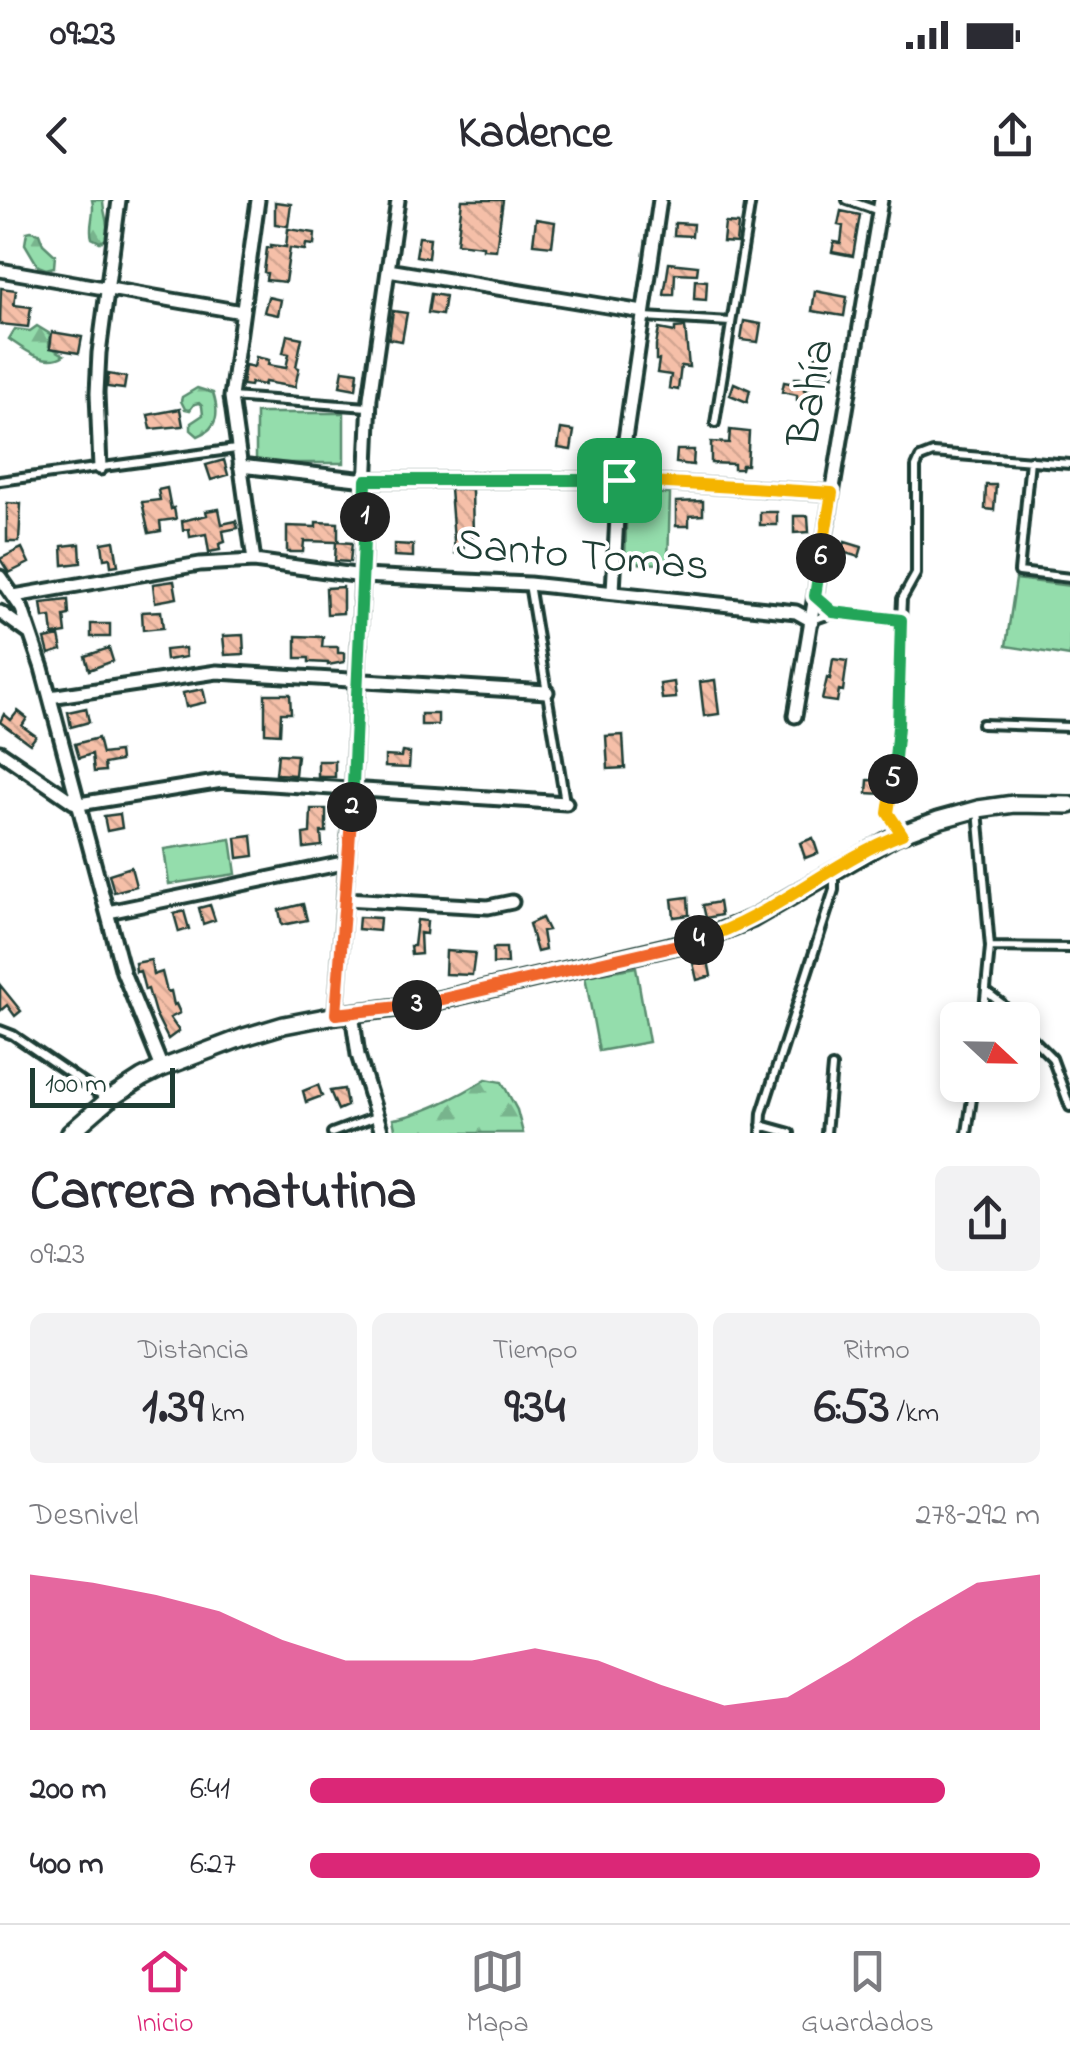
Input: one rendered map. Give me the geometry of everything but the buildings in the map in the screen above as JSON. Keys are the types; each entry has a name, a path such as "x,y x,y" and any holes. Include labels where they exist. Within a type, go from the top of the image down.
{"street":[{"path":"100,468 98,353 118,200"},
{"path":"254,561 231,398 258,200"},
{"path":"382,1133 344,1014 345,899 370,407 398,200"},
{"path":"613,592 619,480 660,200"},
{"name":"Bahía","path":"795,716 880,206"},
{"path":"0,270 242,312"},
{"path":"388,270 643,314"},
{"path":"240,466 366,480 619,480 832,493"},
{"name":"Santo Tomas","path":"14,596 200,564 254,561 362,576 613,592 796,612 812,620"},
{"path":"0,577 22,609 31,634 124,972 162,1068"},
{"path":"796,612 815,596"},
{"path":"0,612 31,634"},
{"path":"50,698 217,672 547,692"},
{"path":"0,752 79,804 222,781 566,803"},
{"path":"70,1133 108,1100 162,1068 244,1037 284,1025 418,1005 702,939 752,918 902,834 938,820 1014,804 1070,805"},
{"path":"108,912 348,862"},
{"path":"345,899 488,907 512,902"}],"lane":[{"path":"715,423 750,200"},
{"path":"847,200 880,206"},
{"path":"643,314 731,322"},
{"path":"231,398 370,407"},
{"path":"0,480 236,449"},
{"path":"902,834 888,813 898,727 902,599 916,574 916,467 920,458 932,453 1070,464"},
{"path":"1030,460 1019,572 1070,578"},
{"path":"529,584 566,803"},
{"path":"815,596 833,612"},
{"path":"812,620 833,612 901,620"},
{"path":"982,724 1070,727"},
{"path":"978,809 990,947 986,1002"},
{"path":"790,1133 761,1129 764,1105 834,890 834,870"},
{"path":"990,947 1070,948"},
{"path":"987,992 1000,1002"},
{"path":"0,1030 108,1100"},
{"path":"1040,1046 1052,1058 1070,1107"},
{"path":"826,1133 832,1067"},
{"path":"967,1133 972,1102"},
{"path":"332,1133 376,1116"}],"green space":[{"path":"92,200 103,200 108,234 100,242 91,233"},
{"path":"27,232 39,233 43,244 55,255 54,267 38,266 25,244"},
{"path":"37,326 50,334 49,346 64,355 43,358 9,339 15,329 30,331"},
{"path":"197,388 213,393 216,407 214,424 198,436 191,430 191,423 203,415 202,406 199,403 185,409 181,401"},
{"path":"256,413 344,413 344,463 256,463"},
{"path":"627,493 670,494 668,564 625,563"},
{"path":"1016,579 1070,586 1070,656 1006,646"},
{"path":"231,839 236,874 169,884 164,849"},
{"path":"636,967 649,1042 599,1051 585,976"},
{"path":"486,1079 502,1082 517,1110 523,1133 396,1133 393,1119 441,1104"}],"route":[{"path":"366,480 619,480 832,493 815,596 833,612 901,620 898,727 888,813 902,834 736,927 702,939 418,1005 336,1014 354,782 366,480"}]}
